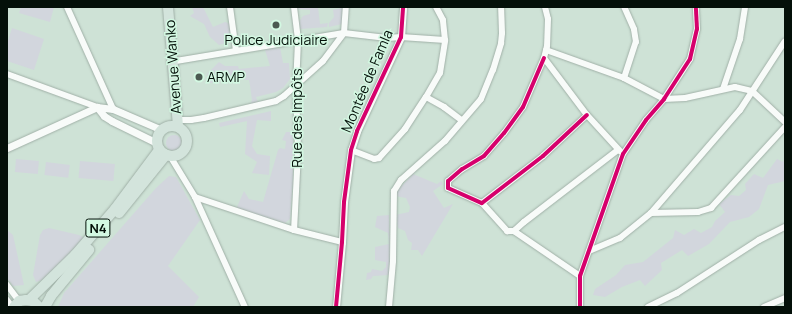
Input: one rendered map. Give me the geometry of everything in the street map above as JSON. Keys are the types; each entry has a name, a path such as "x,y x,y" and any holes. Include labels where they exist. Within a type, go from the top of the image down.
{"highway":[{"name":"Avenue Wanko","path":"163,7 171,62"},
{"name":"Avenue Wanko","path":"168,7 175,124"},
{"path":"175,124 185,133 187,142 186,147 180,154 163,151 158,135 162,130 175,124"},
{"name":"N4","path":"18,304 75,255 163,151"},
{"name":"N4","path":"45,307 51,296 163,151"},
{"path":"18,304 39,307"}],"street":[{"path":"67,7 113,109"},
{"path":"230,7 236,51"},
{"name":"Rue des Impôts","path":"294,7 298,40 296,87 298,152 294,230"},
{"path":"175,124 276,101 296,87 323,61 344,33 346,7"},
{"name":"Montée de Famla","path":"336,307 344,202 350,150 357,131 401,37 404,7"},
{"path":"350,150 374,159 379,158 405,129 426,97 440,73 445,40 443,20 436,7"},
{"path":"389,307 393,261 393,201 396,185 445,141 461,120 481,99 493,70 502,32 500,7"},
{"path":"545,7 548,19 546,50 523,107 504,133 484,156 462,169 448,181 448,188 482,203 507,231 514,231 580,276"},
{"path":"624,7 634,29 636,42 624,78"},
{"path":"514,231 524,222 621,152 664,99 690,59 697,29 696,7"},
{"path":"723,89 740,40 745,7"},
{"path":"171,62 344,33 387,38 401,37 445,40"},
{"path":"588,251 620,238 651,213 725,128 752,91 785,41"},
{"path":"546,50 624,78 664,99 685,98 723,89 743,88 752,91 785,122"},
{"path":"544,58 587,115 621,152"},
{"path":"7,74 97,107 113,109 162,130"},
{"path":"426,97 444,107 461,120"},
{"path":"7,148 97,107"},
{"path":"97,107 104,116 163,151 195,197 245,307"},
{"path":"482,203 543,156 587,115"},
{"path":"651,213 698,212 711,208 785,127"},
{"path":"580,307 580,276 621,152"},
{"path":"195,197 294,230 342,242"},
{"path":"648,307 677,293 759,240 785,227"},
{"path":"7,284 18,304"},
{"path":"764,307 785,298"},
{"path":"7,300 18,304"}],"shaded area":[{"path":"21,7 54,7 50,22 19,13"},
{"path":"192,7 203,7 213,27 225,22 230,24 234,40 219,45 210,37 204,24 190,16 194,13"},
{"path":"297,7 318,7 320,24 328,23 327,27 300,29 299,22 303,16 310,14 310,10 297,9"},
{"path":"342,8 342,24 329,27 329,23 334,17 333,10"},
{"path":"12,28 44,39 34,70 7,61 7,44"},
{"path":"276,46 277,49 280,47 283,63 289,63 290,79 283,88 276,92 256,97 259,105 249,107 252,100 250,85 249,80 244,80 243,76 224,78 222,81 209,83 207,74 219,62 225,66 238,66 239,69 270,66 265,50"},
{"path":"271,111 271,121 257,120 252,146 257,154 270,156 269,175 252,173 257,162 245,154 247,121 220,127 219,123"},
{"path":"286,132 293,132 293,184 290,219 285,223 236,209 244,191 249,199 263,202 278,150 280,148 285,149 286,141 282,140"},
{"path":"174,135 180,137 182,143 180,149 174,151 168,149 166,143 168,137"},
{"path":"785,157 785,181 768,185 759,209 749,217 730,222 709,244 688,256 682,250 661,263 662,270 645,286 640,280 622,287 605,297 593,295 595,289 616,275 625,265 643,262 673,238 675,230 684,235 694,229 701,233 712,227 715,221 725,212 719,204 731,195 739,196 746,190 745,184 754,174 763,178 777,159 783,162"},
{"path":"16,159 39,161 38,174 15,172"},
{"path":"80,161 115,164 113,181 79,178"},
{"path":"46,162 70,165 68,178 44,175"},
{"path":"413,174 437,184 441,181 443,184 433,191 444,208 453,204 422,256 418,250 411,250 412,243 408,240 405,231 398,228 395,215 409,212 410,207 406,198 395,196 396,192"},
{"path":"169,176 176,177 200,220 168,266 199,297 193,307 58,307 64,293 156,188"},
{"path":"389,215 391,272 388,275 373,276 371,279 366,280 367,273 371,272 372,269 382,271 386,267 386,262 375,260 375,247 389,244 388,233 375,227 377,216"},
{"path":"49,228 79,235 86,239 43,280 36,282 33,275 40,235 43,230"},
{"path":"7,230 13,235 24,285 13,286 7,278"}],"cycle path":[{"path":"336,307 344,202 351,150 357,131 401,37 403,7"},
{"path":"580,307 580,276 623,154 646,120 664,99 690,59 697,29 696,7"},
{"path":"544,58 523,107 504,133 484,156 462,169 448,181 448,188 482,203 543,156 587,115"}],"place":[{"name":"Police Judiciaire","path":"276,25"},
{"name":"ARMP","path":"199,77"}]}
